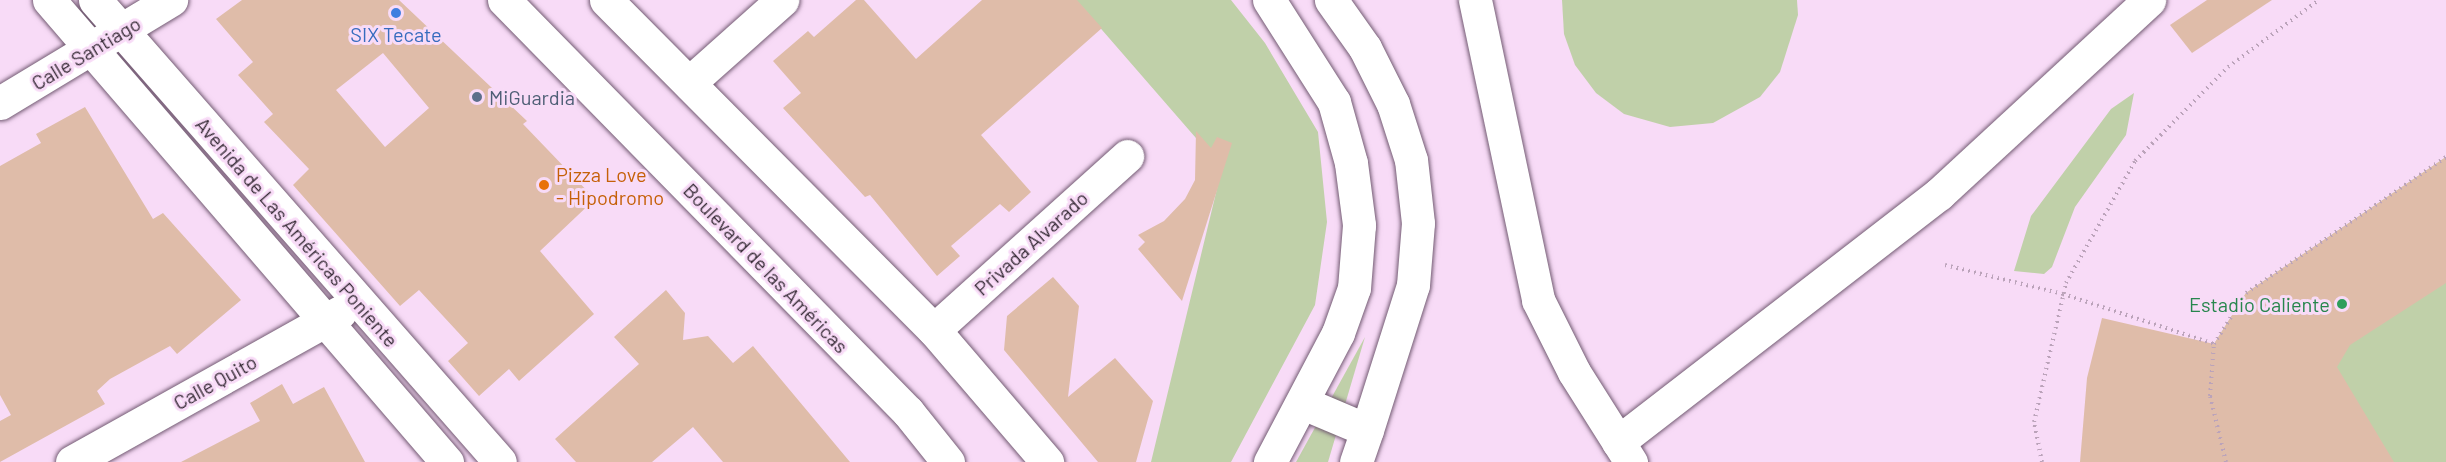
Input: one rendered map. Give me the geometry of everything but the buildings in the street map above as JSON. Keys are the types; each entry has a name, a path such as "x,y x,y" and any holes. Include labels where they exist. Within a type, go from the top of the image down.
{"street":[{"name":"Avenida de Las Américas Poniente","path":"49,0 323,321 447,462"},
{"name":"Avenida de Las Américas Poniente","path":"95,0 357,303 500,462"},
{"name":"Calle Santiago","path":"0,103 124,33 171,0"},
{"name":"Boulevard de las Américas","path":"504,0 908,412 948,462"},
{"path":"606,0 934,330 1047,462"},
{"path":"689,83 782,0"},
{"path":"1269,0 1334,102 1352,163 1359,225 1354,288 1303,403 1270,462"},
{"path":"1331,0 1365,48 1393,105 1411,160 1418,223 1413,285 1356,462"},
{"path":"1476,1 1535,291 1574,372 1625,452 1779,323 1939,194 2149,0"},
{"name":"Privada Alvarado","path":"934,330 1127,156"},
{"name":"Calle Quito","path":"72,462 357,303"},
{"path":"1303,403 1367,430"}],"path":[{"path":"2042,462 2034,422 2063,294 2135,161 2228,67 2319,0"},
{"path":"2226,462 2210,396 2214,344 2246,293 2446,158"},
{"path":"1945,265 2063,294 2214,344"}],"green space":[{"path":"1076,0 1231,0 1265,43 1318,132 1327,222 1315,305 1231,462 1151,462 1222,168"},
{"path":"1562,0 1797,0 1798,15 1780,72 1760,97 1713,123 1670,127 1624,114 1596,93 1575,65 1564,34"},
{"path":"2134,93 2126,135 2075,207 2052,267 2044,274 2014,271 2031,216 2111,109"},
{"name":"Estadio Caliente","path":"2446,157 2446,462 2226,462 2214,344 2246,293"},
{"path":"1365,337 1328,462 1296,462"}],"place":[{"name":"SIX Tecate","path":"396,13"},
{"name":"MiGuardia","path":"477,97"},
{"name":"Pizza Love - Hipodromo","path":"544,185"},
{"name":"Estadio Caliente","path":"2342,304"}]}
